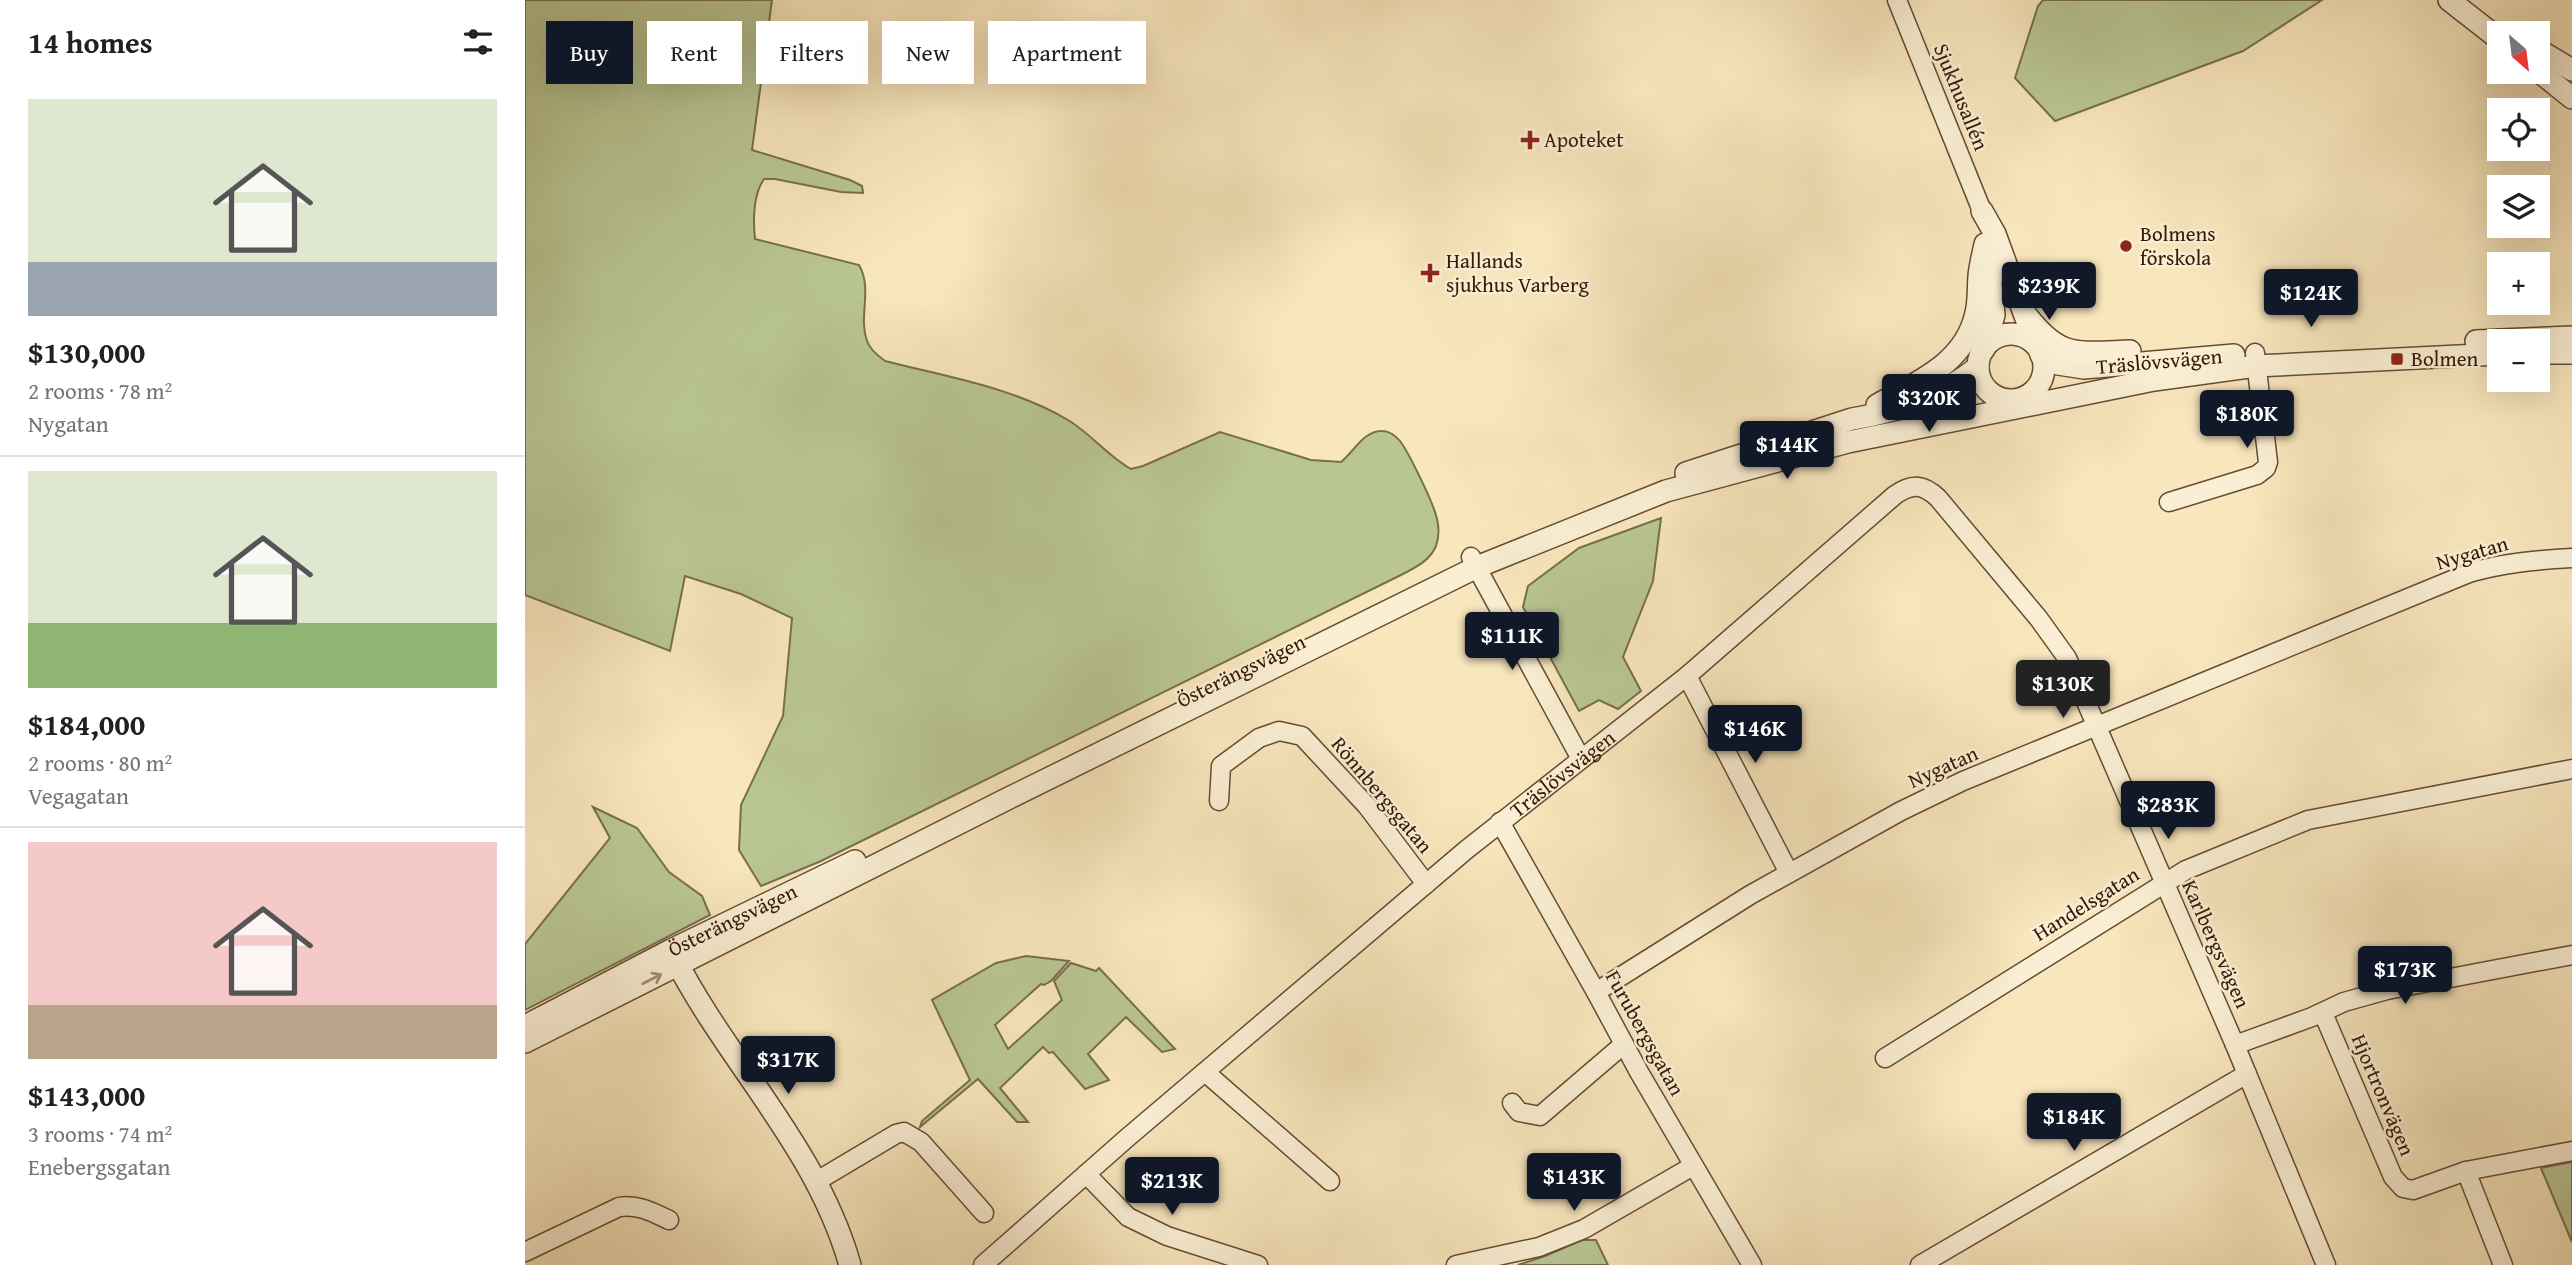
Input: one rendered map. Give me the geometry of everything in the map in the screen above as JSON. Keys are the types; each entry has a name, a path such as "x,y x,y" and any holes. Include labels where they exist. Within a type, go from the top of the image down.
{"street":[{"name":"Sjukhusallén","path":"1896,0 1982,211"},
{"path":"2449,0 2487,29"},
{"path":"2474,19 2487,25"},
{"path":"2550,57 2572,70"},
{"path":"2550,80 2572,98"},
{"path":"1982,211 1995,234 2043,367 2041,379 2034,390 2014,398 1985,388 1981,358 1991,327 1994,302 1982,211"},
{"path":"1852,419 1939,370 1962,346 1970,333 1975,316 1985,244"},
{"path":"2024,312 2045,338 2061,348 2095,352 2156,349 2181,351 2201,357"},
{"path":"1981,358 1993,339 2008,335 2023,337 2038,350"},
{"name":"Träslövsvägen","path":"2095,391 2222,369 2255,360 2572,337"},
{"name":"Träslövsvägen","path":"2038,350 2058,364 2084,368 2201,357 2255,360 2487,354"},
{"path":"2550,353 2572,352"},
{"name":"Österängsvägen","path":"525,1026 675,958 1009,798 1474,562 1674,477 1852,419 1878,415 1920,401 1952,385 1981,358"},
{"path":"2169,502 2257,475 2266,468 2268,462 2255,360"},
{"name":"Österängsvägen","path":"1474,562 1666,491 1848,442 2095,391"},
{"name":"Österängsvägen","path":"1848,442 1918,415 1961,404 2014,398 2052,400"},
{"name":"Träslövsvägen","path":"983,1265 1205,1072 1500,822 1687,676 1895,495 1906,487 1921,487"},
{"name":"Karlbergsvägen","path":"1921,487 1927,488 1938,498 2058,644 2098,727 2326,1265"},
{"name":"Nygatan","path":"1597,992 1789,873 1901,811 1963,782 2469,573 2521,562 2572,558"},
{"path":"1474,562 1581,759"},
{"path":"1687,676 1789,873"},
{"name":"Rönnbergsgatan","path":"1219,801 1221,765 1259,738 1279,731 1302,736 1367,806 1426,884"},
{"name":"Handelsgatan","path":"1885,1058 2186,870 2308,820 2572,769"},
{"name":"Furubergsgatan","path":"1500,822 1597,992 1623,1044 1752,1265"},
{"path":"2235,1045 2323,1013 2344,1002 2387,990 2572,955"},
{"path":"675,958 709,1018 817,1181 843,1241 850,1265"},
{"name":"Österängsvägen","path":"525,1042 675,958"},
{"name":"Hjortronvägen","path":"2323,1013 2393,1177 2403,1188 2413,1190 2466,1171 2572,1151"},
{"path":"1512,1104 1519,1112 1540,1116 1623,1044"},
{"path":"1205,1072 1330,1181"},
{"path":"1920,1265 2247,1074"},
{"path":"817,1181 904,1132 921,1142 984,1213"},
{"path":"1456,1265 1539,1247 1584,1229 1693,1166"},
{"path":"2466,1171 2503,1265"},
{"path":"1086,1174 1128,1217 1167,1236 1258,1265"},
{"path":"525,1252 618,1207 640,1207 669,1220"}],"green space":[{"path":"525,0 772,0 769,21 756,21 756,84 761,84 752,150 850,180 862,186 863,193 764,179 756,200 755,239 859,265 865,284 864,322 868,344 885,361 979,384 1025,399 1068,420 1131,469 1220,432 1311,460 1341,462 1370,434 1387,432 1400,441 1421,479 1437,519 1438,529 1437,543 1430,555 1405,573 821,861 761,886 739,850 741,805 783,716 792,618 741,594 685,576 670,651 525,595"},
{"path":"2043,0 2322,0 2243,51 2055,121 2015,78 2038,6"},
{"path":"1661,518 1653,581 1623,657 1641,691 1618,709 1599,700 1579,711 1523,607 1528,586 1579,548"},
{"path":"593,807 637,828 669,872 702,896 710,915 525,1010 525,944 610,838"},
{"path":"1026,956 1069,961 1051,981 1041,984 995,1025 1008,1049 1062,1000 1054,981 1071,963 1096,971 1099,968 1175,1049 1162,1052 1126,1017 1088,1054 1109,1080 1085,1089 1053,1052 1049,1053 1043,1047 1000,1088 1028,1122 1017,1122 978,1079 920,1127 922,1121 970,1080 932,1000 996,963"},
{"path":"2572,1162 2572,1242 2541,1168"},
{"path":"1582,1240 1596,1240 1608,1265 1518,1265 1545,1256"}],"place":[{"name":"Apoteket","path":"1530,140"},
{"name":"Bolmens förskola","path":"2126,246"},
{"name":"Hallands sjukhus Varberg","path":"1430,273"},
{"name":"Bolmen","path":"2397,359"}]}
